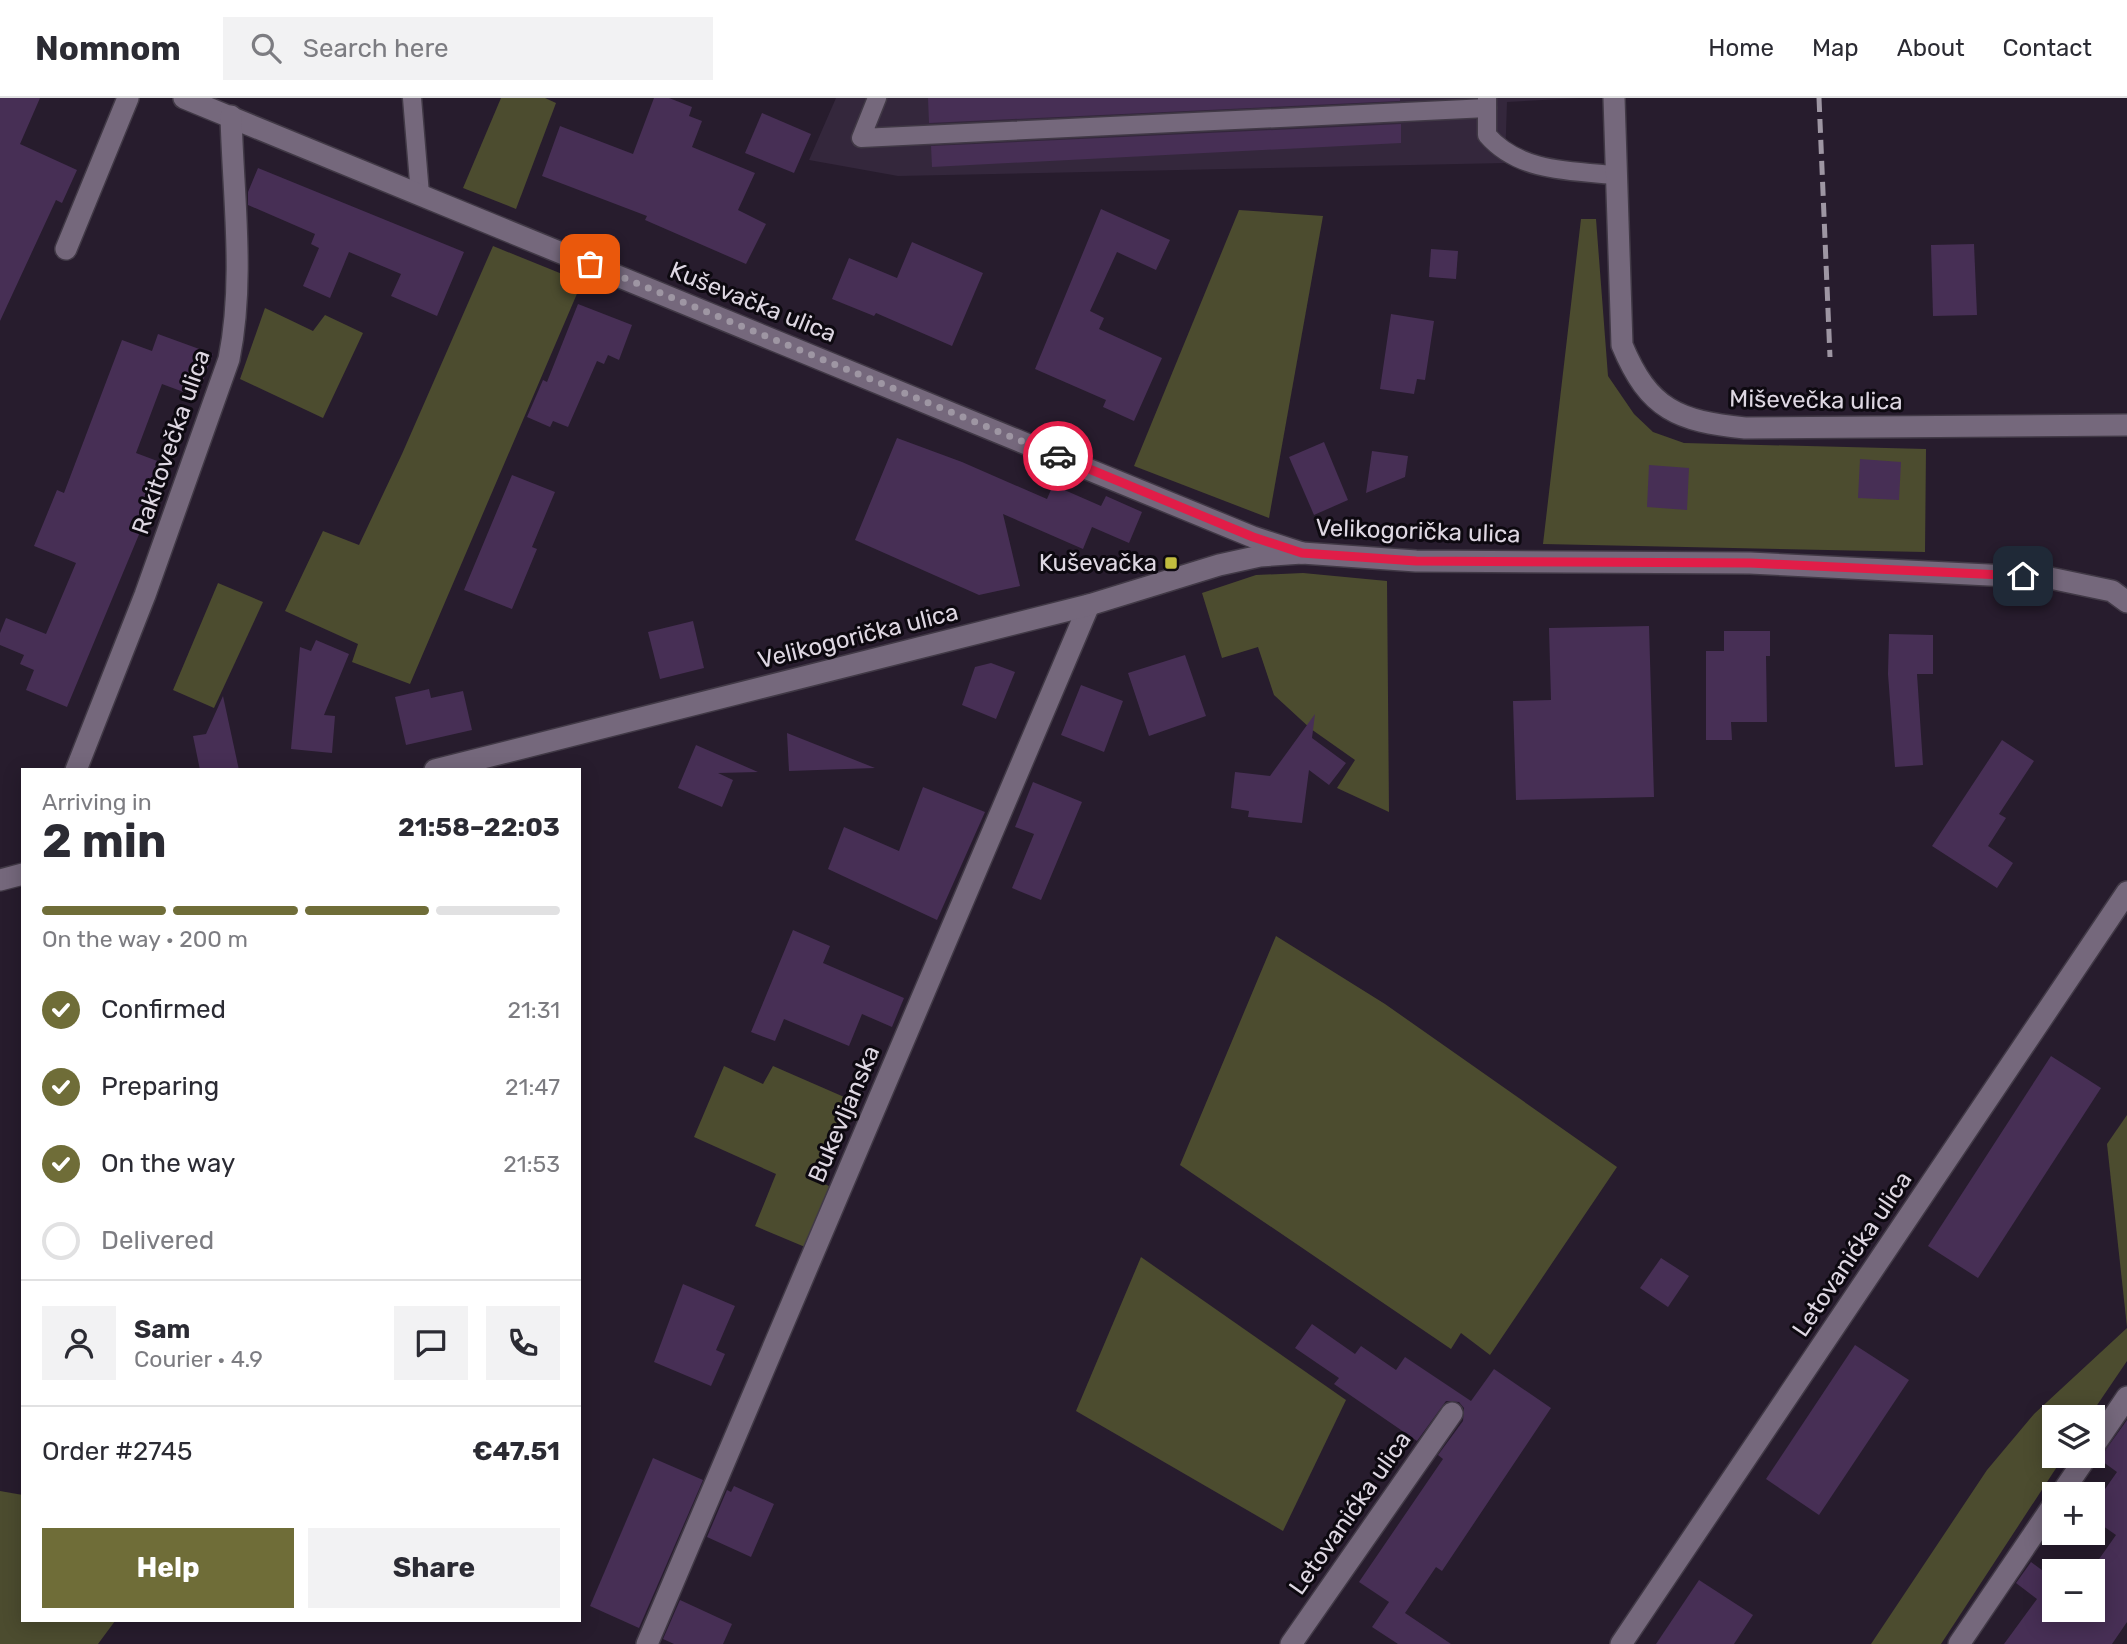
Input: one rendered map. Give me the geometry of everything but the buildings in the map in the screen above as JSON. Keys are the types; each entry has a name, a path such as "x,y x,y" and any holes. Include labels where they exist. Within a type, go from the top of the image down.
{"street":[{"path":"66,249 128,98"},
{"name":"Kuševačka ulica","path":"184,98 1253,537 1302,553"},
{"name":"Miševečka ulica","path":"1614,98 1622,345 1634,376 1652,397 1675,412 1703,424 1745,428 2127,425"},
{"name":"Rakitovečka ulica","path":"77,768 145,594 229,359 235,329 236,280 231,116"},
{"name":"Velikogorička ulica","path":"443,768 1090,605 1219,565 1260,556 1302,553 1416,561 1751,563 2050,578 2112,592 2127,602"},
{"name":"Bukevljanska","path":"647,1644 1090,605"},
{"path":"0,880 21,875"},
{"name":"Letovanićka ulica","path":"1622,1644 2127,892"},
{"path":"2105,1429 2127,1397"},
{"name":"Letovanićka ulica","path":"1291,1644 1452,1413"},
{"path":"1959,1644 2042,1522"}],"lane":[{"path":"412,98 420,194"},
{"path":"877,98 861,138 1487,103 1487,135 1511,157 1562,170 1616,174"}],"shaded area":[{"path":"501,98 545,98 556,103 516,209 463,188"},
{"path":"836,98 1580,98 1507,102 1505,163 898,176 809,160"},
{"path":"1239,210 1323,216 1269,518 1134,466"},
{"path":"1581,219 1596,219 1608,376 1634,414 1653,432 1684,443 1926,449 1925,552 1543,544"},
{"path":"493,246 582,282 410,684 352,662 358,644 285,611 323,531 359,545"},
{"path":"265,308 313,331 325,315 363,333 323,418 240,379"},
{"path":"1303,573 1387,581 1389,812 1337,788 1355,760 1311,729 1274,695 1258,647 1222,658 1202,593 1256,575"},
{"path":"218,583 263,602 214,708 173,690"},
{"path":"1276,936 1385,1004 1617,1167 1490,1355 1461,1333 1451,1349 1180,1165"},
{"path":"724,1066 763,1084 773,1066 851,1100 816,1180 831,1187 805,1247 755,1226 776,1174 694,1137"},
{"path":"2127,1115 2127,1327 2107,1144"},
{"path":"1141,1257 1346,1400 1283,1531 1076,1411"},
{"path":"2127,1328 2127,1361 2097,1405 2044,1405"},
{"path":"2042,1407 2042,1468 2056,1468 2047,1482 2042,1482 2042,1490 1941,1644 1871,1644 1987,1470"},
{"path":"0,1491 21,1495 21,1622 114,1622 98,1644 0,1644"}],"railway":[{"path":"1819,98 1830,357"}],"way so far":[{"path":"590,264 1058,456"}],"place":[{"name":"Kuševačka","path":"1171,563"}],"route":[{"path":"1058,456 1253,537 1302,553 1416,561 1751,563 2023,576"}]}
